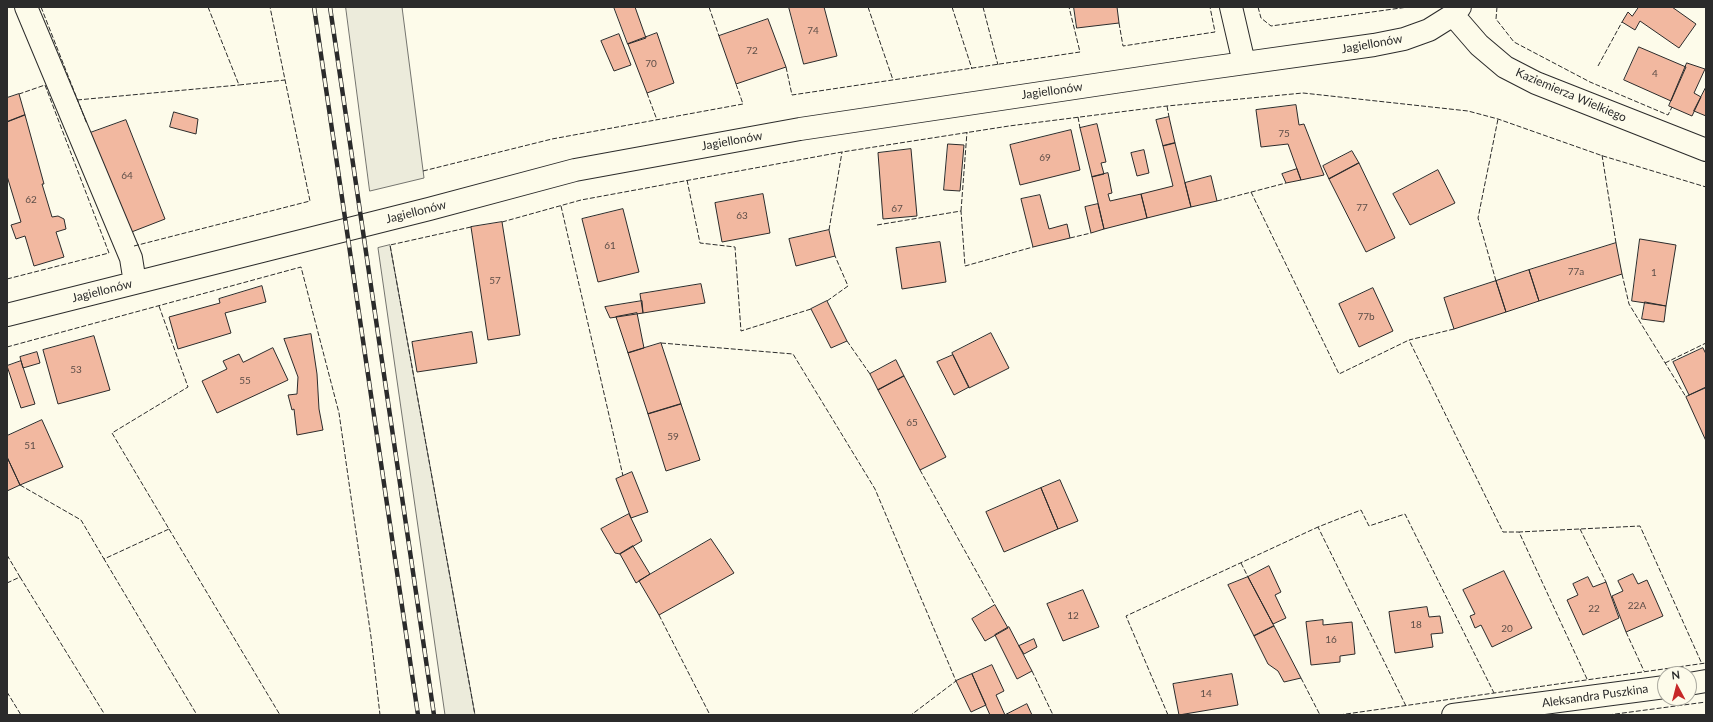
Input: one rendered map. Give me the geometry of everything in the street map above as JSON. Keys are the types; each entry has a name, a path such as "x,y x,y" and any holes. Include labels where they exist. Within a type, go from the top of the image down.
{"street":[{"path":"26,7 130,258 135,283"},
{"path":"1232,7 1244,63"},
{"name":"Jagiellonów","path":"7,315 422,211 575,170 800,129 1374,45 1404,39 1429,30 1456,11"},
{"name":"Kaziemierza Wielkiego","path":"1456,11 1479,45 1505,67 1530,80 1591,106 1706,150"},
{"name":"Aleksandra Puszkina","path":"1453,715 1657,688"}],"shaded area":[{"path":"346,7 402,7 424,178 370,191"},
{"path":"390,245 475,715 445,715 378,248"}],"building":[{"path":"614,7 635,7 646,38 628,44"},
{"path":"789,7 824,7 837,56 804,64"},
{"path":"1074,7 1117,7 1119,23 1077,28"},
{"path":"1639,7 1672,7 1696,24 1679,48 1640,21 1635,30 1622,22 1628,12 1632,16"},
{"path":"768,19 786,67 736,84 719,36"},
{"path":"657,33 674,83 647,93 628,44"},
{"path":"619,34 631,65 614,71 601,41"},
{"path":"1639,47 1686,67 1671,101 1624,80"},
{"path":"1687,63 1705,69 1694,93 1701,97 1692,116 1669,106"},
{"path":"1706,87 1706,116 1694,111"},
{"path":"19,94 25,115 7,122 7,98"},
{"path":"1296,105 1299,125 1304,124 1324,175 1301,180 1288,144 1261,147 1256,110"},
{"path":"174,112 198,119 196,134 170,127"},
{"path":"25,115 44,184 42,184 52,217 58,216 64,219 66,229 56,232 64,257 34,266 25,236 16,239 11,225 21,222 7,176 7,122"},
{"path":"1169,117 1175,143 1163,146 1156,120"},
{"path":"126,120 165,219 129,233 90,133"},
{"path":"1097,124 1106,162 1101,163 1104,174 1092,177 1080,128"},
{"path":"1071,130 1080,170 1020,185 1010,145"},
{"path":"1175,143 1191,207 1147,218 1141,194 1173,186 1163,146"},
{"path":"948,144 964,145 960,191 944,190"},
{"path":"911,149 917,216 883,219 878,153"},
{"path":"1144,150 1149,173 1137,176 1131,153"},
{"path":"1352,151 1359,163 1329,179 1323,166"},
{"path":"1359,163 1395,238 1366,252 1329,179"},
{"path":"1297,169 1301,180 1286,183 1282,174"},
{"path":"1438,170 1455,203 1410,225 1393,194"},
{"path":"1108,173 1112,193 1108,194 1110,201 1141,194 1147,218 1104,229 1092,177"},
{"path":"1211,176 1217,201 1191,207 1185,183"},
{"path":"763,194 770,233 722,242 715,203"},
{"path":"1040,195 1049,229 1067,224 1070,238 1033,247 1021,199"},
{"path":"1098,204 1104,229 1091,233 1085,207"},
{"path":"623,209 639,272 598,282 582,219"},
{"path":"502,222 520,335 488,340 471,227"},
{"path":"829,230 835,256 796,266 789,239"},
{"path":"1640,239 1676,245 1666,306 1632,301"},
{"path":"940,242 946,282 902,289 896,248"},
{"path":"1616,243 1622,274 1539,301 1529,270"},
{"path":"1529,270 1539,301 1506,312 1496,281"},
{"path":"1496,281 1506,312 1454,329 1444,298"},
{"path":"701,284 705,303 643,313 640,294"},
{"path":"262,286 266,302 225,313 231,333 178,349 169,317 220,303 219,299"},
{"path":"1373,288 1393,331 1359,347 1339,304"},
{"path":"642,301 643,313 610,318 605,307"},
{"path":"827,301 847,341 831,348 811,309"},
{"path":"1645,302 1666,306 1664,322 1642,319"},
{"path":"637,313 644,348 628,353 616,317"},
{"path":"472,332 477,363 417,372 412,342"},
{"path":"991,333 1009,368 969,388 952,353"},
{"path":"311,334 317,374 319,409 323,430 297,435 294,409 292,410 288,395 297,394 298,377 284,339"},
{"path":"94,336 110,390 58,404 43,350"},
{"path":"661,343 681,404 648,414 628,353"},
{"path":"273,348 288,380 217,413 202,381 227,369 223,361 239,354 243,362"},
{"path":"1703,348 1706,354 1706,387 1689,395 1673,362"},
{"path":"37,352 40,363 23,368 20,357"},
{"path":"953,355 969,387 954,395 937,362"},
{"path":"896,360 904,376 878,390 870,374"},
{"path":"21,361 35,404 21,408 7,366"},
{"path":"904,376 946,457 920,470 878,390"},
{"path":"1706,388 1706,441 1686,397"},
{"path":"681,404 700,460 666,471 648,414"},
{"path":"42,420 63,467 20,485 7,457 7,436"},
{"path":"7,457 20,485 7,491"},
{"path":"632,472 648,512 631,518 616,479"},
{"path":"1060,480 1078,521 1058,529 1041,488"},
{"path":"1041,488 1058,529 1004,552 986,512"},
{"path":"629,514 642,541 620,554 615,553 601,529"},
{"path":"711,539 734,573 659,615 639,581"},
{"path":"633,546 650,574 636,583 620,554"},
{"path":"1269,566 1281,592 1275,595 1286,618 1273,624 1248,577"},
{"path":"1504,571 1532,628 1492,647 1481,625 1475,628 1470,616 1475,614 1463,590"},
{"path":"1633,574 1638,584 1647,580 1663,616 1626,632 1612,596 1623,591 1618,581"},
{"path":"1248,577 1274,626 1254,636 1228,585"},
{"path":"1588,577 1593,587 1606,582 1619,618 1583,635 1567,600 1578,595 1573,584"},
{"path":"1083,590 1099,627 1063,641 1047,604"},
{"path":"995,605 1008,628 985,641 972,619"},
{"path":"1427,607 1429,617 1440,616 1443,633 1431,634 1433,647 1395,653 1389,612"},
{"path":"1323,620 1323,625 1352,622 1355,654 1340,656 1340,662 1311,665 1306,622"},
{"path":"1274,626 1301,678 1284,682 1278,671 1268,664 1254,636"},
{"path":"1009,627 1032,671 1017,679 995,635"},
{"path":"1034,639 1037,647 1024,654 1019,646"},
{"path":"992,665 1004,691 996,695 1005,715 990,715 972,674"},
{"path":"972,674 986,705 971,712 956,681"},
{"path":"1232,674 1238,705 1179,715 1173,684"},
{"path":"1027,704 1032,715 1005,715"}],"railway":[{"path":"314,7 418,715"},
{"path":"330,7 434,715"}],"fence":[{"path":"41,7 87,124"},
{"path":"208,7 239,85 285,80"},
{"path":"134,246 310,201 270,7"},
{"path":"709,7 719,36"},
{"path":"868,7 893,80"},
{"path":"952,7 972,69"},
{"path":"983,7 998,65"},
{"path":"786,67 792,95 1080,52 1069,7"},
{"path":"1119,23 1123,46 1215,32 1210,7"},
{"path":"1258,7 1261,18 1271,26 1408,7"},
{"path":"1497,7 1496,19 1514,42 1590,82 1668,115 1672,107"},
{"path":"1598,66 1622,22"},
{"path":"423,171 552,139 743,104 736,84"},
{"path":"7,279 109,253 45,85 19,94"},
{"path":"77,100 239,85"},
{"path":"647,93 657,120"},
{"path":"502,222 581,200 842,152 1009,126 1167,106 1303,93 1468,111 1498,119 1603,156 1706,187"},
{"path":"1167,106 1169,117"},
{"path":"1078,117 1080,128"},
{"path":"1496,281 1478,218 1498,119"},
{"path":"961,211 967,132"},
{"path":"829,230 842,152"},
{"path":"1602,155 1616,243"},
{"path":"687,180 700,243 735,247 741,331 811,309"},
{"path":"1217,201 1286,183"},
{"path":"1251,192 1339,374 1409,340"},
{"path":"561,206 623,476"},
{"path":"877,225 961,211 965,266 1033,247"},
{"path":"471,227 390,245 475,715"},
{"path":"1070,238 1091,233"},
{"path":"827,301 848,286 835,256"},
{"path":"7,347 301,267 339,413 371,637 380,715"},
{"path":"1622,274 1629,304 1686,397"},
{"path":"159,306 188,387 112,433 169,529 104,559 197,715"},
{"path":"1454,329 1409,340 1503,532 1519,532"},
{"path":"847,341 870,374"},
{"path":"661,343 793,354 875,489 956,681 911,715"},
{"path":"1665,363 1706,343"},
{"path":"920,470 995,605"},
{"path":"20,485 81,520 104,559"},
{"path":"1406,706 1318,527 1361,510 1369,526 1405,514 1494,693"},
{"path":"1587,679 1519,532 1640,526 1702,664"},
{"path":"1168,715 1126,616 1318,527"},
{"path":"169,529 280,715"},
{"path":"1580,529 1606,582"},
{"path":"7,555 20,577 7,583"},
{"path":"1241,563 1248,577"},
{"path":"20,577 105,715"},
{"path":"659,615 710,715"},
{"path":"1626,632 1644,671"},
{"path":"1339,715 1706,663"},
{"path":"1032,671 1053,715"},
{"path":"1301,678 1320,715"},
{"path":"7,692 21,715"},
{"path":"1608,715 1706,702"}]}
